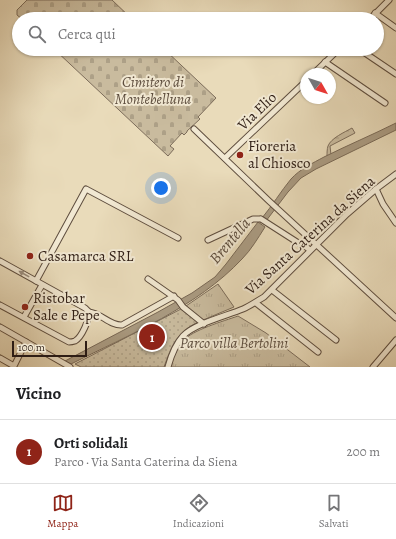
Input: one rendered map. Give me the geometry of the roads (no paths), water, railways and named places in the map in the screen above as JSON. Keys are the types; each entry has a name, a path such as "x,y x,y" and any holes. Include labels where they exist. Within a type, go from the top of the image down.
{"street":[{"path":"377,12 389,0"},
{"path":"384,19 396,28"},
{"path":"319,68 331,56"},
{"path":"369,56 396,74"},
{"path":"325,62 385,103"},
{"name":"Via Elio","path":"225,158 300,87"},
{"path":"194,129 396,318"},
{"name":"Via Santa Caterina da Siena","path":"168,367 176,345 190,330 244,308 256,302 272,290 347,214 396,174"},
{"path":"36,281 86,189 178,238"},
{"path":"376,189 383,204 396,223"},
{"path":"208,240 253,219 260,219 310,250"},
{"path":"0,261 89,312 97,314 115,325 122,325 174,296"},
{"path":"148,279 179,300 183,307 204,324"},
{"path":"24,317 42,284"},
{"path":"272,290 336,340"},
{"path":"256,302 318,352"},
{"path":"0,305 64,340 72,342 79,338 88,322 89,312"},
{"path":"0,327 70,367"},
{"path":"373,367 396,340"},
{"path":"0,358 14,366 26,342"}],"place":[{"name":"Fioreria al Chiosco","path":"240,155"},
{"name":"Casamarca SRL","path":"30,256"},
{"name":"Ristobar Sale e Pepe","path":"25,307"},
{"name":"Orti solidali","path":"152,337"}],"park label":[{"name":"Cimitero di Montebelluna","path":"153,90"},
{"name":"Parco villa Bertolini","path":"234,343"}],"water label":[{"name":"Brentella","path":"230,241"}]}
